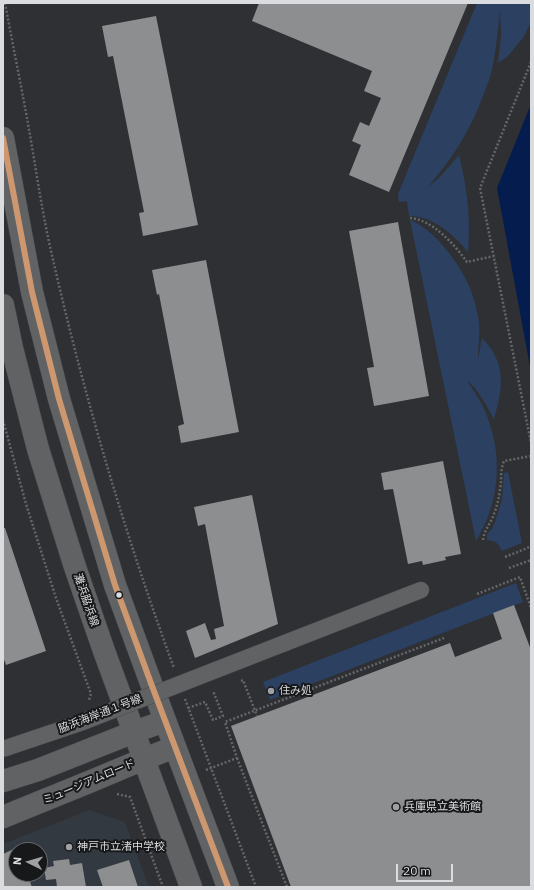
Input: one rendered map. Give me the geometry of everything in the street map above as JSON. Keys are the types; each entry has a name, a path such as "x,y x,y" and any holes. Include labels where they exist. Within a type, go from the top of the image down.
{"street":[{"path":"3,138 32,292 59,399 86,492 116,585 165,721 228,887"},
{"name":"灘浜脇浜線","path":"3,305 12,348 36,441 74,567 191,887"},
{"name":"脇浜海岸通１号線","path":"3,749 80,722 421,590"},
{"path":"3,781 38,770 165,721"},
{"name":"ミュージアムロード","path":"3,817 144,758 175,747"}],"path":[{"path":"5,3 27,117 46,230 65,310 108,472 174,670"},
{"path":"531,62 480,188 531,443"},
{"path":"410,218 420,220 441,233 459,250 467,262 494,256"},
{"path":"3,420 26,504 56,598 91,694 88,706"},
{"path":"483,540 484,534 494,515 497,505 504,462 531,456"},
{"path":"505,557 531,546"},
{"path":"509,568 531,560"},
{"path":"477,594 520,578 531,608"},
{"path":"287,887 225,722 444,638"},
{"path":"235,683 243,680 257,716"},
{"path":"188,708 205,702 213,720 223,716 213,691"},
{"path":"185,697 256,887"},
{"path":"200,772 238,758"},
{"path":"111,792 130,797 163,887"}],"shaded area":[{"path":"477,3 531,3 531,22 523,38 507,57 498,63 501,36 500,10 492,70 474,119 453,154 428,187 440,177 459,155 468,203 468,252 442,227 426,219 409,216 407,201 399,202 398,194"},
{"path":"531,104 531,372 497,188"},
{"path":"410,220 419,224 428,231 445,248 465,277 474,301 479,321 478,359 482,338 490,347 499,366 501,386 494,419 478,393 467,381 479,399 486,414 493,434 497,465 494,497 490,512 476,541"},
{"path":"508,472 522,543 502,551 497,543 487,540 487,534 492,529 495,522 502,499 504,473"},
{"path":"516,583 523,602 270,700 263,682"},
{"name":"神戸市立渚中学校","path":"89,810 125,822 149,887 3,887 3,844 8,842 8,882 48,882 48,842 8,842"}],"building":[{"path":"259,3 468,3 389,192 349,175 361,145 352,141 360,122 369,126 381,98 364,91 372,71 252,21"},
{"path":"156,16 198,225 143,236 139,213 144,212 113,56 108,57 102,26"},
{"path":"398,222 429,396 374,406 367,368 374,367 349,231"},
{"path":"206,260 239,432 181,443 178,426 184,424 159,294 157,295 152,270"},
{"path":"443,461 461,554 445,557 446,560 423,565 422,561 408,564 393,489 384,490 381,473"},
{"path":"252,495 278,624 195,658 186,631 205,623 211,640 216,639 214,629 224,626 205,524 198,526 194,507"},
{"path":"3,528 5,528 46,651 6,665 3,657"},
{"name":"兵庫県立美術館","path":"514,605 531,650 531,887 291,887 231,726 450,643 455,657 502,639 493,613"},
{"path":"8,852 8,882 30,882 32,887 3,887 3,854"},
{"path":"69,859 70,865 82,863 86,887 57,887 56,879 48,880 48,867 54,866 53,861"},
{"path":"129,860 138,887 103,887 97,870"}],"transit line":[{"path":"3,138 32,292 59,399 115,585 228,887"}],"place":[{"name":"住み処","path":"271,691"},
{"name":"兵庫県立美術館","path":"396,807"},
{"name":"神戸市立渚中学校","path":"69,847"}]}
